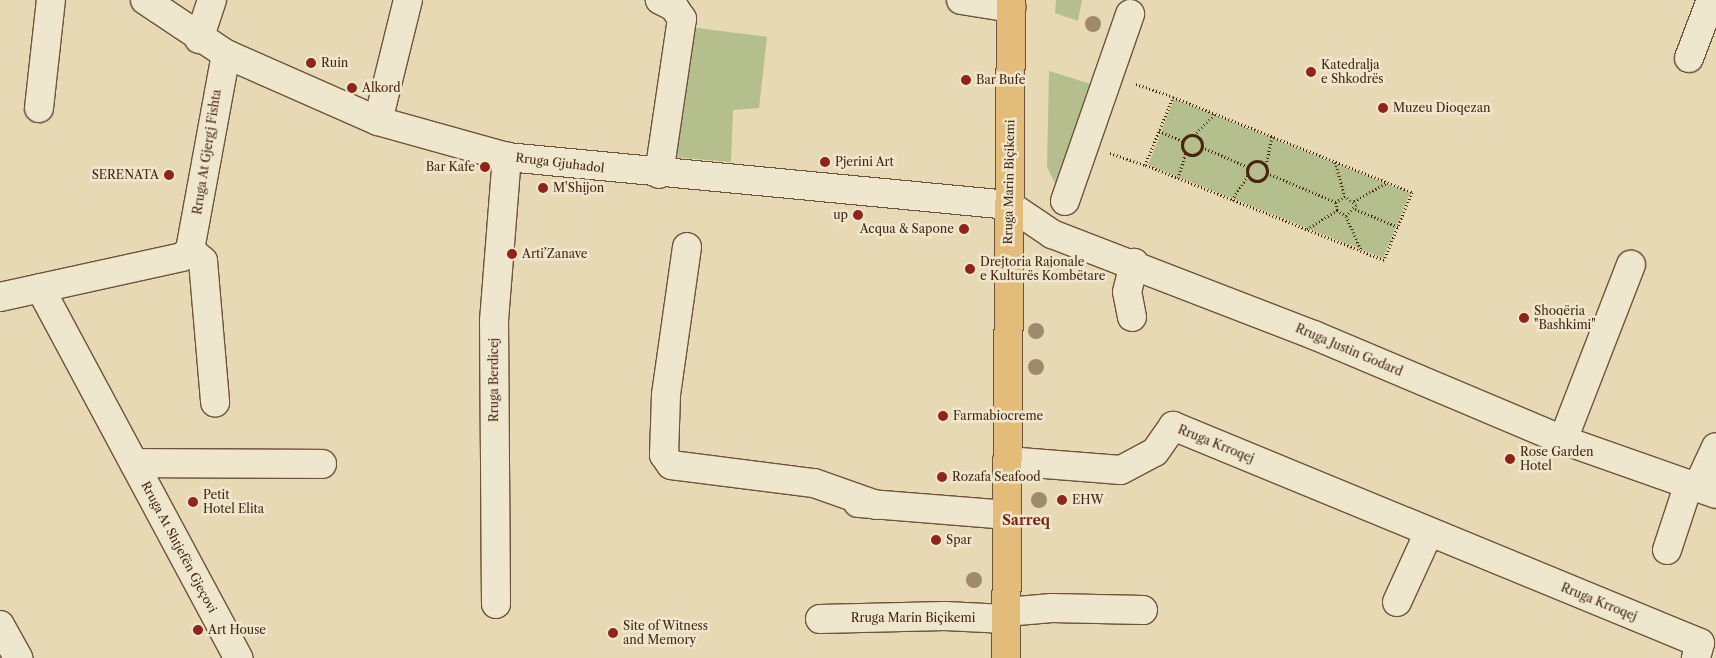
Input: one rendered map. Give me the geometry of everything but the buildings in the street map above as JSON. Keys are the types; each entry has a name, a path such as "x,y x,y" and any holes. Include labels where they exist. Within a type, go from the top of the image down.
{"main road":[{"name":"Rruga Marin Biçikemi","path":"1006,658 1011,4"}],"street":[{"path":"39,108 51,0"},
{"name":"Rruga Gjuhadol","path":"145,0 198,39 226,54 378,121 507,156 658,174 1008,205"},
{"path":"198,39 212,0"},
{"path":"378,121 408,0"},
{"path":"658,174 682,20 674,7 660,0"},
{"path":"961,0 1011,4"},
{"path":"1689,58 1711,0"},
{"path":"1065,201 1112,75 1130,14"},
{"name":"Rruga At Gjergj Fishta","path":"190,250 226,54"},
{"name":"Rruga Berdicej","path":"496,604 494,321 507,156"},
{"name":"Rruga Justin Godard","path":"1008,205 1052,234 1134,263 1563,440 1700,489"},
{"path":"687,247 666,395 664,455 671,465 814,483 876,505"},
{"path":"0,297 182,257 190,250 203,261 215,402"},
{"path":"1132,317 1127,292 1134,263"},
{"path":"1563,440 1631,265"},
{"name":"Rruga At Shtjefën Gjeçovi","path":"40,288 238,658"},
{"name":"Rruga Krroqej","path":"1007,461 1121,470 1154,452 1173,426 1700,643 1696,658"},
{"path":"1667,550 1700,489 1716,448"},
{"name":"Rruga At Shtjefën Gjeçovi","path":"134,463 322,464"},
{"path":"702,489 1007,515"},
{"path":"1397,602 1429,532"},
{"name":"Rruga Marin Biçikemi","path":"820,619 1006,616 1052,608 1142,610"},
{"path":"0,625 18,658"}],"path":[{"path":"1086,145 1145,165 1384,260 1412,192 1173,97 1112,75"},
{"path":"1145,165 1173,97"},
{"path":"1183,141 1194,135 1215,114"},
{"path":"1159,131 1183,141"},
{"path":"1194,135 1202,147 1248,167"},
{"path":"1267,173 1266,165 1272,136"},
{"path":"1178,178 1186,152 1183,141"},
{"path":"1186,152 1193,155 1202,147"},
{"path":"1248,167 1256,161 1266,165"},
{"path":"1335,162 1345,196 1354,201"},
{"path":"1232,200 1248,175 1248,167"},
{"path":"1248,175 1258,181 1267,173"},
{"path":"1267,173 1336,202"},
{"path":"1354,201 1387,182"},
{"path":"1336,202 1345,196"},
{"path":"1354,201 1355,209"},
{"path":"1336,202 1337,210 1346,216 1361,251"},
{"path":"1355,209 1398,227"},
{"path":"1346,216 1355,209"},
{"path":"1307,230 1337,210"}],"green space":[{"path":"1056,0 1082,0 1078,21 1055,13"},
{"path":"690,27 767,37 759,108 733,110 731,162 672,157"},
{"path":"1049,71 1094,85 1059,191 1047,167"},
{"path":"1174,99 1410,193 1383,258 1148,165"}],"place":[{"name":"Ruin","path":"311,63"},
{"name":"Katedralja e Shkodrës","path":"1311,72"},
{"name":"Bar Bufe","path":"966,80"},
{"name":"Alkord","path":"352,88"},
{"name":"Muzeu Dioqezan","path":"1383,108"},
{"name":"Pjerini Art","path":"825,162"},
{"name":"Bar Kafe","path":"485,167"},
{"name":"SERENATA","path":"169,175"},
{"name":"M'Shijon","path":"543,188"},
{"name":"up","path":"858,215"},
{"name":"Acqua & Sapone","path":"964,229"},
{"name":"Arti’Zanave","path":"512,254"},
{"name":"Drejtoria Rajonale e Kulturës Kombëtare","path":"970,269"},
{"name":"Shoqëria \"Bashkimi\"","path":"1524,318"},
{"name":"Farmabiocreme","path":"943,416"},
{"name":"Rose Garden Hotel","path":"1510,459"},
{"name":"Rozafa Seafood","path":"942,477"},
{"name":"EHW","path":"1062,500"},
{"name":"Petit Hotel Elita","path":"193,502"},
{"name":"Spar","path":"936,540"},
{"name":"Art House","path":"198,630"},
{"name":"Site of Witness and Memory","path":"613,633"}],"district":[{"name":"Sarreq","path":"1026,520"}]}
